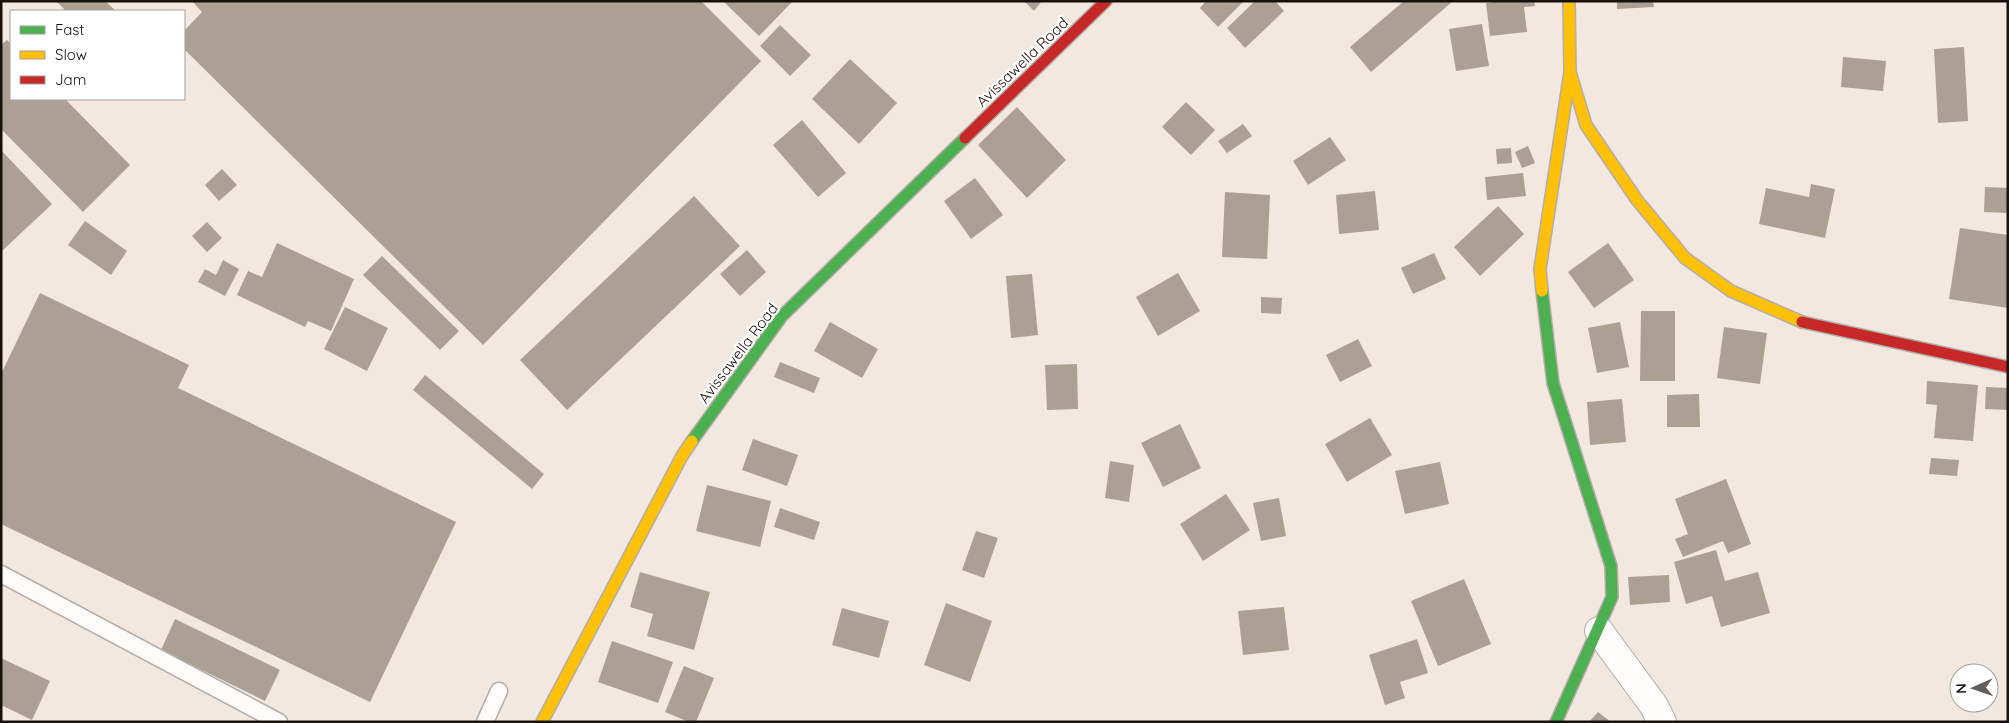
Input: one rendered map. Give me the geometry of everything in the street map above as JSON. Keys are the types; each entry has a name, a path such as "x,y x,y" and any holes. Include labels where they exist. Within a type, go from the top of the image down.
{"main road":[{"name":"Avissawella Road","path":"542,722 682,456 782,316 1106,1"},
{"path":"1556,722 1599,631 1612,598 1611,566 1553,383 1540,269 1570,72 1569,1"},
{"path":"1570,72 1586,125 1637,200 1685,258 1731,291 1799,321 2008,367"}],"street":[{"path":"1599,631 1654,706 1662,722"}],"lane":[{"path":"1,574 279,722"},
{"path":"485,722 499,691"}],"building":[{"path":"56,1 105,1 115,10 65,10"},
{"path":"192,1 701,1 761,61 483,345 185,50 185,30 202,12"},
{"path":"723,1 793,1 759,36"},
{"path":"1024,1 1042,1 1034,11"},
{"path":"1206,1 1244,1 1218,27 1200,8"},
{"path":"1255,1 1275,1 1284,11 1245,48 1227,28"},
{"path":"1404,1 1453,1 1371,72 1350,47"},
{"path":"1534,1 1535,6 1524,7 1527,32 1490,36 1486,3"},
{"path":"1617,1 1653,1 1654,7 1617,9"},
{"path":"1482,24 1489,66 1456,71 1449,29"},
{"path":"780,25 811,55 790,76 760,46"},
{"path":"7,40 10,43 10,100 66,100 130,165 83,212 1,129 1,45"},
{"path":"1964,47 1968,121 1938,123 1934,49"},
{"path":"1843,57 1886,61 1883,91 1841,87"},
{"path":"850,59 897,103 859,144 812,99"},
{"path":"1186,102 1215,130 1191,155 1162,127"},
{"path":"1017,107 1066,160 1027,198 978,145"},
{"path":"802,120 846,173 818,197 773,145"},
{"path":"1243,124 1252,136 1227,153 1218,141"},
{"path":"1330,137 1346,160 1308,185 1293,161"},
{"path":"1528,146 1535,163 1522,168 1515,152"},
{"path":"1511,148 1512,163 1497,164 1496,149"},
{"path":"1,150 52,204 2,251 1,250"},
{"path":"222,169 237,185 219,201 205,185"},
{"path":"1523,173 1526,196 1487,200 1485,177"},
{"path":"975,178 1003,215 971,239 944,201"},
{"path":"1811,184 1835,189 1825,238 1759,224 1766,188 1809,197"},
{"path":"1985,187 2008,188 2008,213 1984,212"},
{"path":"1375,191 1379,230 1339,234 1336,195"},
{"path":"1225,192 1270,195 1267,259 1222,257"},
{"path":"694,196 740,246 567,410 520,360"},
{"path":"1498,206 1524,234 1480,276 1454,247"},
{"path":"85,221 127,251 111,275 68,245"},
{"path":"207,222 222,238 207,252 192,236"},
{"path":"1960,228 2008,235 2008,308 1949,299"},
{"path":"277,243 354,279 331,331 308,321 305,327 237,295 248,271 262,277"},
{"path":"1608,243 1634,280 1594,308 1568,272"},
{"path":"747,250 766,272 740,296 720,274"},
{"path":"1434,253 1446,279 1413,294 1401,268"},
{"path":"382,256 459,331 440,350 363,275"},
{"path":"223,260 239,269 225,296 198,282 205,269 216,275"},
{"path":"1178,273 1200,311 1158,336 1136,297"},
{"path":"1032,274 1038,335 1011,338 1006,276"},
{"path":"40,293 189,365 178,388 456,522 370,702 1,524 1,374"},
{"path":"1261,297 1282,298 1281,314 1261,313"},
{"path":"345,307 388,328 367,371 324,349"},
{"path":"1641,311 1675,311 1675,381 1640,381"},
{"path":"830,322 878,349 862,378 814,351"},
{"path":"1620,322 1629,367 1597,373 1588,328"},
{"path":"1724,327 1767,333 1760,384 1717,378"},
{"path":"1358,339 1372,366 1340,382 1326,355"},
{"path":"780,362 820,378 814,393 774,377"},
{"path":"1077,364 1078,409 1047,410 1045,365"},
{"path":"425,375 544,474 532,489 413,390"},
{"path":"1927,381 1978,385 1973,441 1934,438 1937,405 1926,404"},
{"path":"1986,387 2008,388 2008,410 1985,409"},
{"path":"1699,394 1700,427 1667,427 1667,395"},
{"path":"1622,399 1626,442 1590,445 1587,402"},
{"path":"1370,418 1392,455 1347,482 1325,444"},
{"path":"1180,424 1201,468 1163,487 1141,443"},
{"path":"753,439 798,455 787,486 742,470"},
{"path":"1931,458 1959,460 1957,476 1929,474"},
{"path":"1110,461 1134,465 1129,502 1105,498"},
{"path":"1440,462 1449,504 1405,514 1395,471"},
{"path":"1726,479 1751,544 1728,553 1723,541 1683,557 1675,539 1688,534 1675,499"},
{"path":"707,485 771,501 760,547 696,531"},
{"path":"1226,494 1250,530 1203,561 1180,524"},
{"path":"1279,498 1286,536 1261,541 1253,503"},
{"path":"780,508 820,522 814,540 774,527"},
{"path":"976,531 998,538 984,578 962,570"},
{"path":"1716,550 1725,581 1758,572 1770,613 1721,627 1712,596 1686,604 1674,562"},
{"path":"640,572 710,592 694,650 647,636 653,614 630,607"},
{"path":"1669,575 1670,602 1630,605 1628,577"},
{"path":"1464,579 1491,644 1438,666 1411,601"},
{"path":"946,603 992,621 970,682 924,665"},
{"path":"1284,607 1289,650 1243,655 1238,611"},
{"path":"842,608 889,621 879,658 832,645"},
{"path":"175,619 280,670 265,701 161,650"},
{"path":"1417,639 1428,673 1400,682 1405,698 1385,705 1369,655"},
{"path":"612,641 673,662 658,703 598,682"},
{"path":"1,658 50,681 32,720 1,705"},
{"path":"684,666 714,678 696,722 689,722 665,712"},
{"path":"1598,712 1611,722 1589,722"}],"traffic: fast":[{"path":"692,441 782,316 965,138"},
{"path":"1542,291 1553,383 1611,566 1612,597 1556,722"}],"traffic: slow":[{"path":"1569,1 1570,72 1586,125 1637,200 1685,258 1731,291 1802,322"},
{"path":"1542,291 1540,269 1570,72"},
{"path":"542,722 682,456 692,441"}],"traffic: jam":[{"path":"965,138 1106,1"},
{"path":"1802,322 2008,367"}]}
